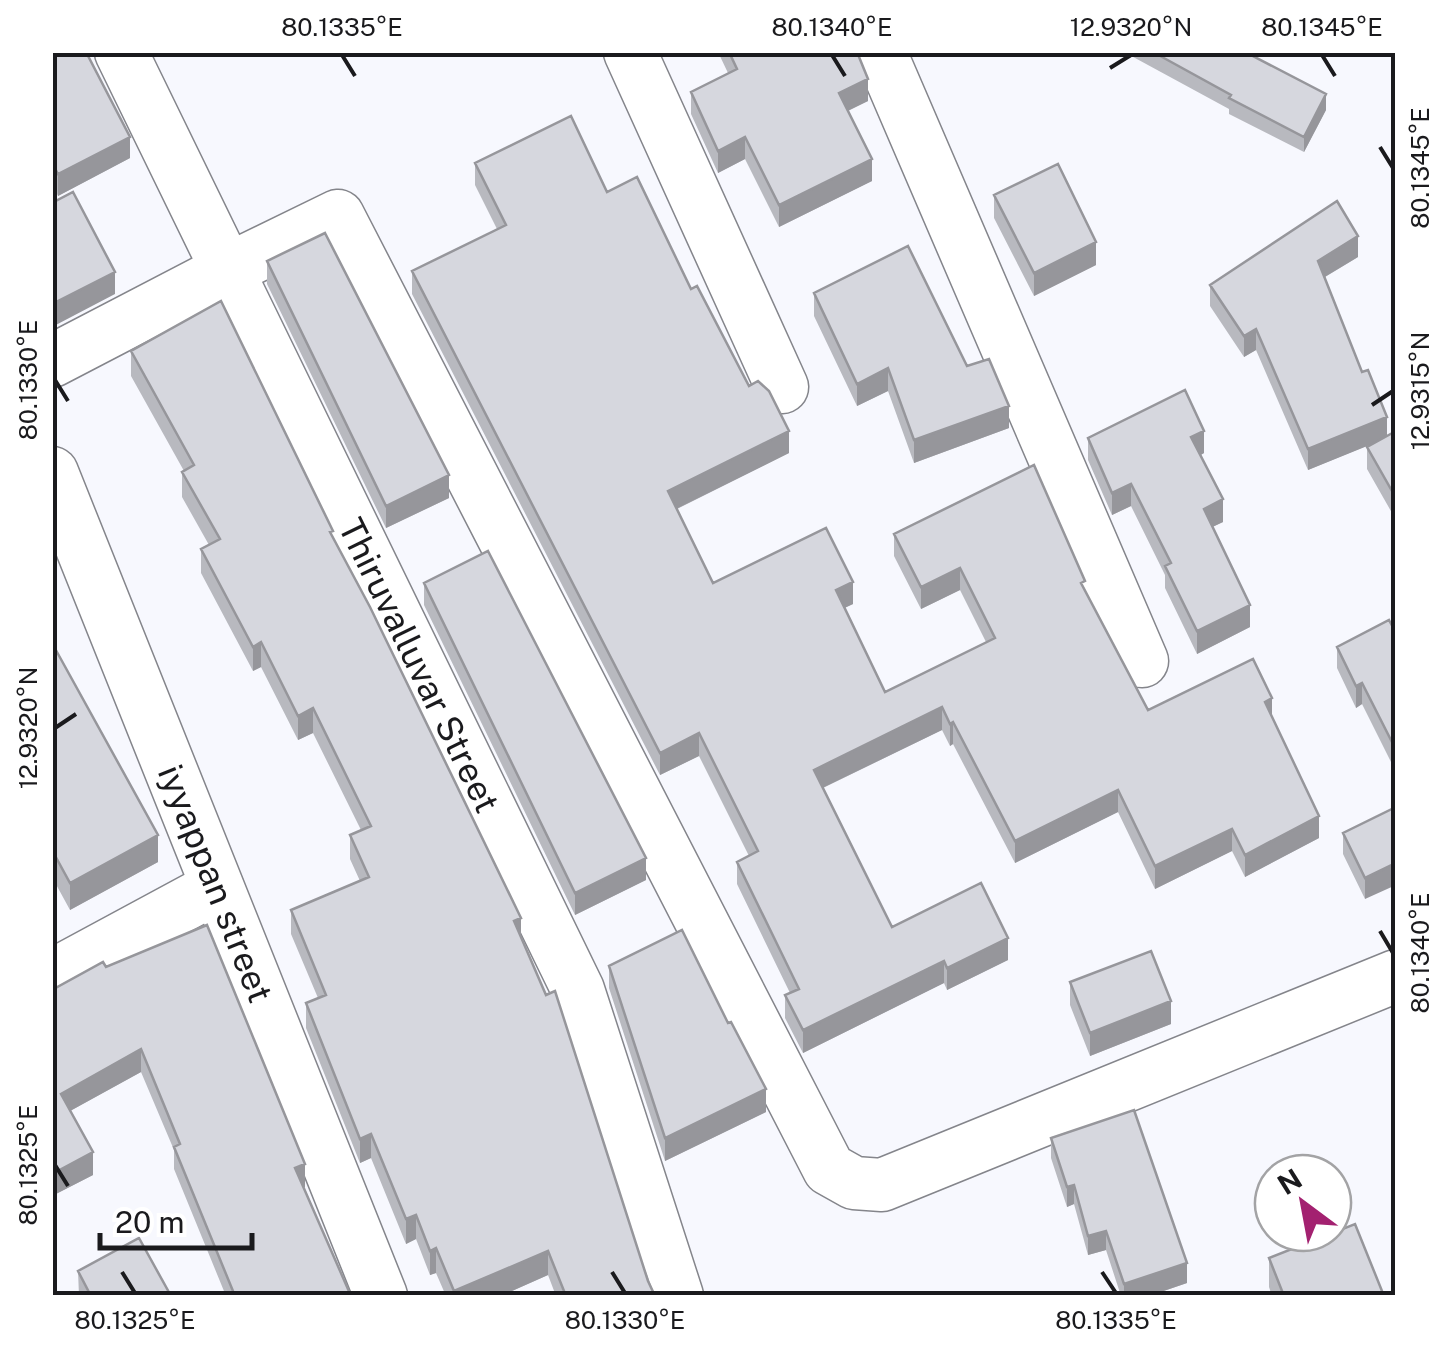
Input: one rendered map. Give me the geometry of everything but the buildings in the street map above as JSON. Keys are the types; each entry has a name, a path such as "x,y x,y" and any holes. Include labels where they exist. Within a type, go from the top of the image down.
{"street":[{"name":"Thiruvalluvar Street","path":"121,52 578,990 677,1296"},
{"path":"630,52 782,387"},
{"path":"880,52 1142,661"},
{"path":"52,361 338,216 829,1169 854,1183 882,1185 1396,976"},
{"name":"iyyappan street","path":"52,473 381,1296"},
{"path":"52,976 216,886"}]}
